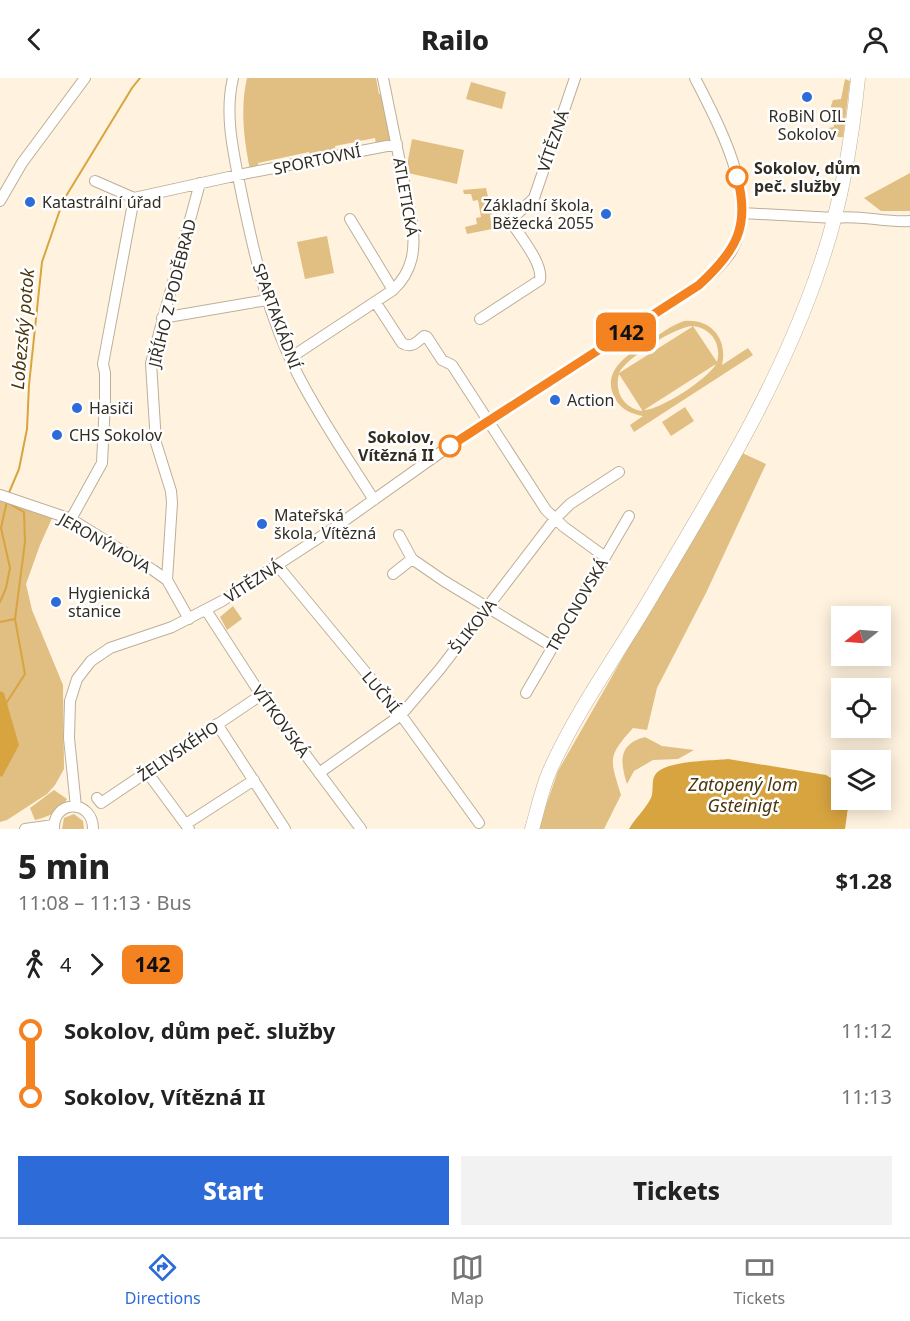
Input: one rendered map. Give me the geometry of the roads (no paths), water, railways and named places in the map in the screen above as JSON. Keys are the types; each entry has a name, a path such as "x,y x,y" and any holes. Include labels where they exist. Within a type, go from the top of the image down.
{"main road":[{"path":"532,829 550,770 578,716 647,604 748,430 798,326 835,218 850,150 858,78"}],"street":[{"path":"0,201 22,163 85,78"},
{"name":"SPARTAKIÁDNÍ","path":"233,78 230,125 254,251 267,300 297,374 374,500"},
{"name":"ATLETICKÁ","path":"290,358 376,303 402,282 408,271 414,245 412,222 383,78"},
{"name":"VÍTĚZNÁ","path":"480,319 540,279 542,273 539,265 516,230 512,219 534,198 575,78"},
{"name":"VÍTĚZNÁ","path":"76,807 70,761 69,714 72,693 81,671 103,652 189,619 277,566 451,446 699,285 716,270 732,250 740,227 741,192 717,123 695,78"},
{"name":"SPORTOVNÍ","path":"134,198 397,144"},
{"path":"71,519 102,464 105,401 103,364 134,198 95,181"},
{"name":"JIŘÍHO Z PODĚBRAD","path":"166,580 172,503 171,491 156,443 151,368 162,318 200,183"},
{"path":"742,213 835,218 849,216 874,220 910,221"},
{"path":"350,219 393,290"},
{"path":"162,318 267,300"},
{"path":"376,303 406,345 413,345 424,336 427,337 442,360 452,365 546,510 604,556"},
{"name":"ŠLIKOVA","path":"319,773 401,715 555,519 570,504 619,472"},
{"name":"JERONÝMOVA","path":"0,495 71,519 153,570 166,580 189,619"},
{"name":"TROCNOVSKÁ","path":"526,693 629,516"},
{"path":"399,535 412,559 553,647"},
{"path":"393,574 412,559"},
{"name":"LUČNÍ","path":"277,566 401,715 479,823"},
{"name":"VÍTKOVSKÁ","path":"206,610 261,695 361,829"},
{"name":"ŽELIVSKÉHO","path":"97,798 100,803 261,695"},
{"path":"217,724 285,829"},
{"path":"147,772 187,827 254,780"},
{"path":"25,829 54,827 60,812 66,808 76,807 89,814 93,829"}],"water":[{"path":"0,691 4,693 19,745 2,777 0,776"},
{"name":"Zatopený lom Gsteinigt","path":"728,759 826,775 831,778 831,810 848,810 845,829 629,829 651,798 654,777 660,770 668,766"}],"waterway":[{"name":"Lobezský potok","path":"8,495 19,469 27,429 29,385 42,262 63,201 140,78"},
{"name":"Lobezský potok","path":"0,602 6,588 10,568 1,528 7,501"},
{"path":"0,622 15,619 25,542 24,512 6,502"},
{"path":"5,705 25,674 15,619"}],"place":[{"name":"RoBiN OIL Sokolov","path":"807,97"},
{"name":"Sokolov, dům peč. služby","path":"737,177"},
{"name":"Katastrální úřad","path":"30,202"},
{"name":"Základní škola, Běžecká 2055","path":"606,214"},
{"name":"Action","path":"555,400"},
{"name":"Hasiči","path":"77,408"},
{"name":"CHS Sokolov","path":"57,435"},
{"name":"Sokolov, Vítězná II","path":"450,446"},
{"name":"Mateřská škola, Vítězná","path":"262,524"},
{"name":"Hygienická stanice","path":"56,602"}]}
